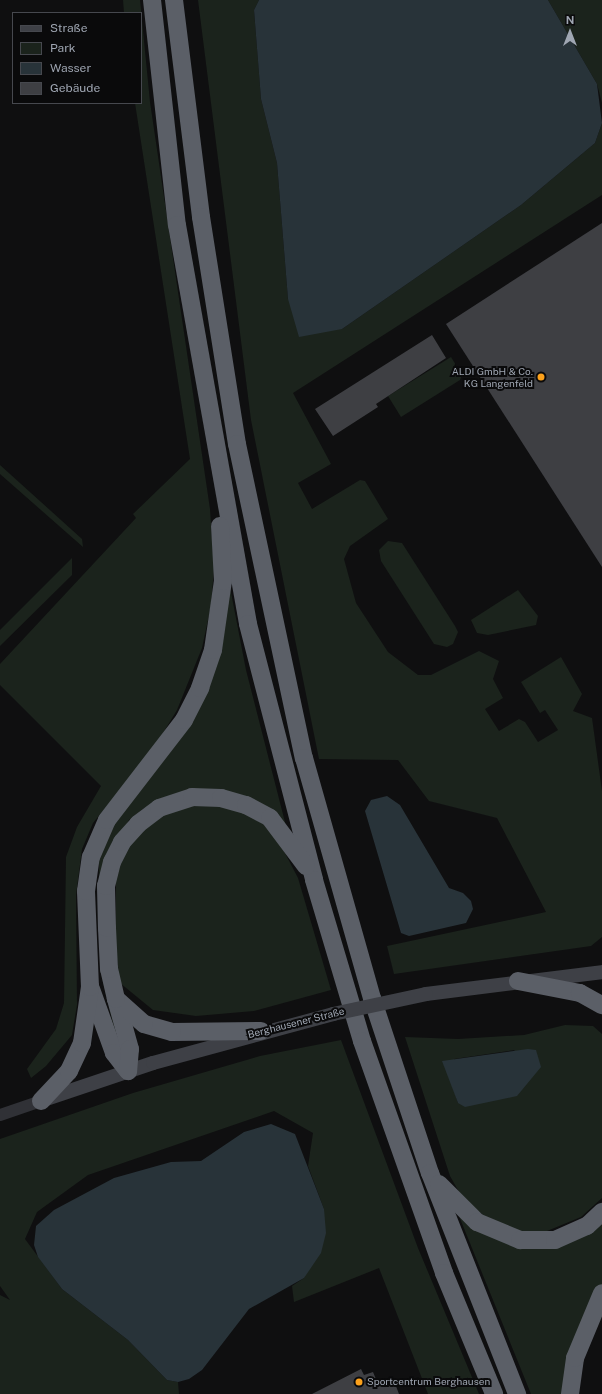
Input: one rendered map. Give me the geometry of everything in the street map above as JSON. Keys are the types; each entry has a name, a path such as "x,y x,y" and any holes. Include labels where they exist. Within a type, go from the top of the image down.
{"highway":[{"path":"152,0 177,225 216,458 248,624 314,880 362,1041 444,1273 494,1394"},
{"path":"174,0 201,217 238,444 273,617 304,758 372,998 430,1173 517,1394"},
{"path":"41,1101 70,1071 78,1056 90,987 86,892 91,857 107,820 184,720 200,688 213,650 223,582 216,458"},
{"path":"128,1071 130,1048 109,969 106,928 110,868 122,842 159,808 192,797 221,798 246,805 270,818 283,831 314,880"},
{"path":"518,981 580,993 602,1006"},
{"path":"90,987 114,1053 128,1071"},
{"path":"116,999 144,1024 172,1032 261,1031"},
{"path":"430,1173 463,1212 477,1222 520,1240 555,1240 587,1226 602,1212"},
{"path":"570,1394 576,1358 602,1293"}],"main road":[{"name":"Berghausener Straße","path":"41,1101 128,1071 261,1031 304,1020 426,994 518,981 602,972"}],"street":[{"name":"Berghausener Straße","path":"0,1115 41,1101"}],"green space":[{"path":"123,0 140,0 141,12 124,12"},
{"path":"198,0 259,0 254,10 261,99 277,163 288,299 342,329 521,205 595,143 602,123 602,195 293,393 331,464 298,483 312,509 360,480 365,481 388,519 350,546 344,559 356,603 388,652 418,675 431,675 479,651 499,661 493,679 503,698 485,709 499,731 519,719 525,722 538,742 558,730 545,710 540,713 521,682 561,657 582,694 573,711 592,718 602,791 602,937 591,946 394,974 387,946 546,912 497,818 429,801 398,760 319,759 251,420"},
{"path":"548,0 602,0 602,103 597,84"},
{"path":"142,20 150,102 210,509 214,568 211,606 202,648 177,710 154,748 93,823 82,849 76,895 77,1005 72,1035 46,1066 31,1078 27,1069 56,1029 64,1003 66,857 77,827 101,786 0,685 0,664 136,518 133,514 190,459 135,104 142,104"},
{"path":"451,357 462,375 460,380 401,417 388,396"},
{"path":"0,465 82,539 83,547 0,474"},
{"path":"388,541 402,543 455,626 458,632 453,644 447,647 434,644 381,561 379,550"},
{"path":"72,558 72,575 0,646 0,630"},
{"path":"229,582 246,670 286,826 246,797 144,808 129,820 107,862 118,1031 115,1032 100,970 99,854 109,827 178,740"},
{"path":"518,590 538,616 536,625 488,635 477,633 471,620"},
{"path":"203,802 249,814 274,832 298,878 331,990 254,1011 196,1016 153,1010 120,983 116,951 116,879 127,844 162,812"},
{"path":"565,1025 593,1026 602,1034 602,1198 581,1217 547,1231 516,1232 492,1222 463,1199 450,1176 405,1037 458,1039 524,1035","holes":["515,1050 458,1103 453,1088 454,1059"]},
{"path":"341,1040 418,1248 479,1394 428,1394 379,1268 294,1302 292,1286 304,1278 324,1209 308,1166 313,1133 274,1111 88,1175 37,1212 25,1239 62,1289 128,1340 167,1380 178,1382 179,1394 0,1394 0,1295 10,1300 0,1286 0,1139 133,1093 260,1056"},
{"path":"459,1216 508,1243 602,1220 602,1284 566,1394 531,1394"}],"water":[{"path":"259,0 548,0 597,84 602,123 595,143 521,205 342,329 299,337 288,299 277,163 261,99 254,10"},
{"path":"387,796 400,805 449,888 463,893 471,901 473,909 466,923 409,936 401,933 365,811 371,800"},
{"path":"528,1049 536,1050 541,1067 517,1096 465,1107 458,1103 442,1061"},
{"path":"271,1124 295,1134 324,1209 326,1233 321,1253 304,1278 249,1309 202,1370 189,1379 178,1382 167,1380 128,1340 62,1289 38,1257 34,1245 36,1226 54,1210 114,1178 171,1162 201,1161 244,1132"}],"building":[{"name":"ALDI GmbH & Co. KG Langenfeld","path":"602,223 602,567 446,324"},
{"path":"432,335 446,358 376,404 378,407 333,436 315,409"},
{"name":"Sportcentrum Berghausen","path":"361,1369 364,1375 373,1372 378,1384 394,1381 399,1394 312,1394"}],"place":[{"name":"ALDI GmbH & Co. KG Langenfeld","path":"541,377"},
{"name":"Sportcentrum Berghausen","path":"359,1382"}]}
